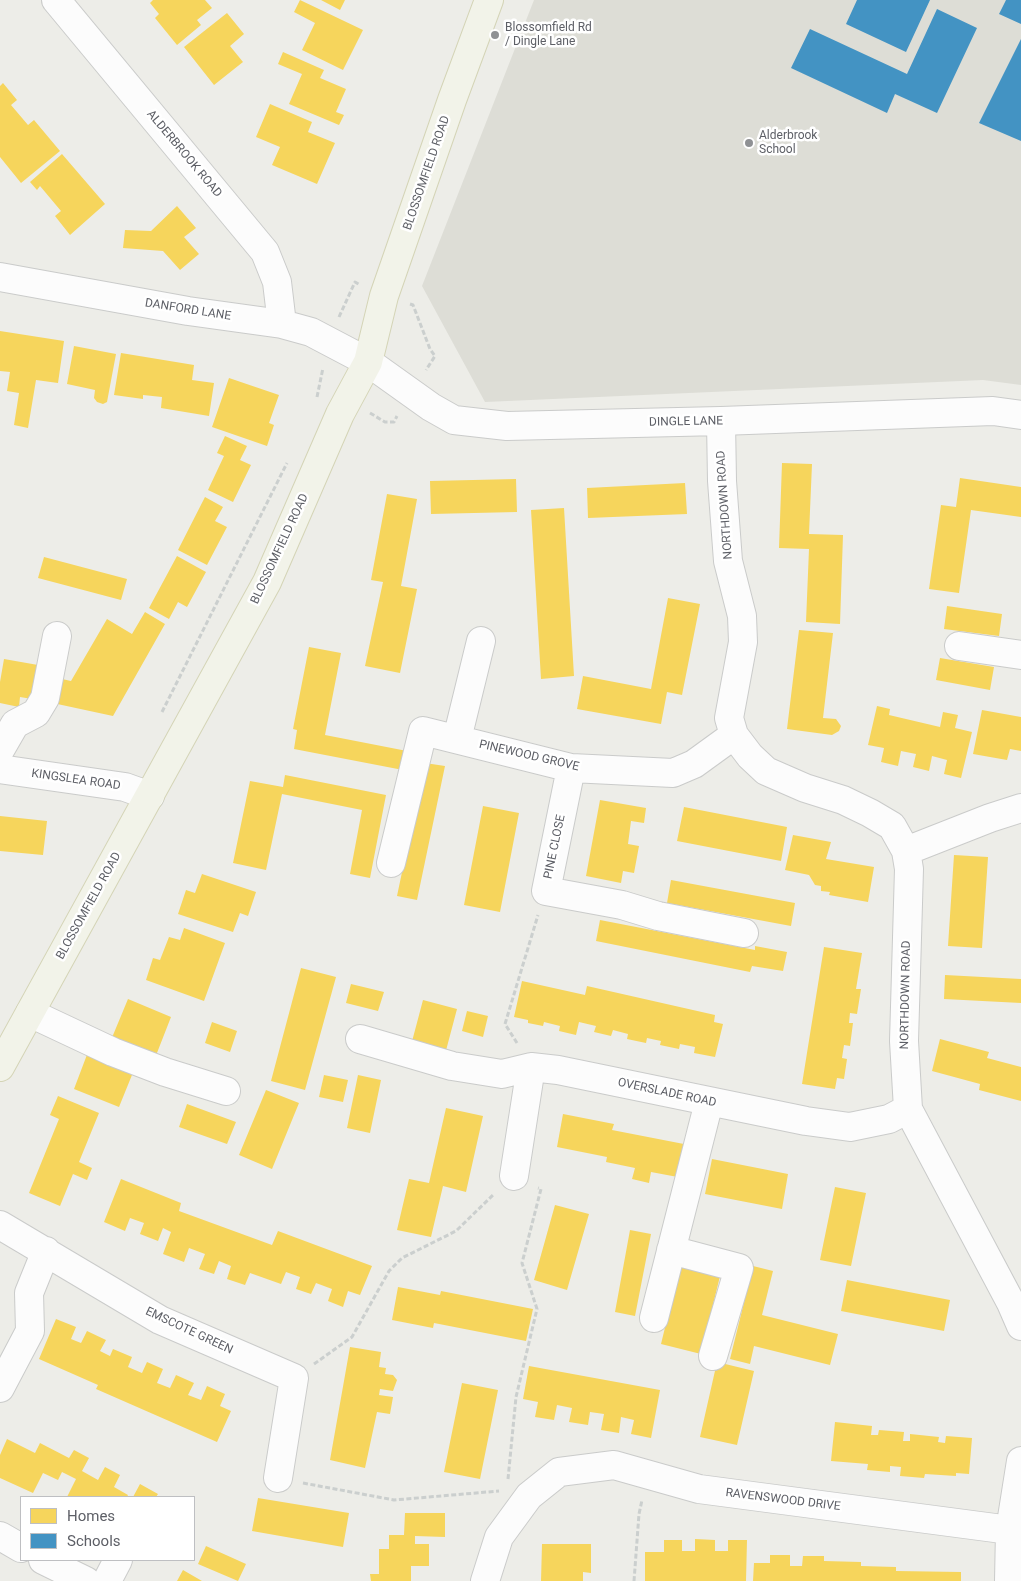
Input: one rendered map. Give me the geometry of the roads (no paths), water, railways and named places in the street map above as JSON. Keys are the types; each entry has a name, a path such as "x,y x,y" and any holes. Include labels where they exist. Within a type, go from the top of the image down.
{"main road":[{"name":"BLOSSOMFIELD ROAD","path":"0,1068 267,582 340,414 368,362 384,296 489,0"}],"street":[{"name":"ALDERBROOK ROAD","path":"56,0 265,252 277,282 282,324"},
{"name":"DANFORD LANE","path":"0,277 188,311 282,324 311,332 368,362"},
{"name":"DINGLE LANE","path":"368,362 431,407 454,420 507,426 720,421 993,411 1021,415"},
{"name":"NORTHDOWN ROAD","path":"720,421 728,561 742,616 743,642 729,718 734,735 750,756 766,771 805,788 843,800 892,826 906,852 909,869 904,1041 908,1109 1011,1302 1021,1326"},
{"path":"0,750 15,724 36,713 44,698 57,636"},
{"path":"457,739 481,641"},
{"path":"959,646 1021,655"},
{"name":"PINEWOOD GROVE","path":"391,863 423,731 571,768 673,773 694,764 734,735"},
{"name":"PINE CLOSE","path":"571,768 546,891 622,905 658,916 744,933"},
{"name":"KINGSLEA ROAD","path":"0,770 125,787 150,796"},
{"path":"906,852 990,818 1021,808"},
{"path":"30,1013 112,1052 165,1072 226,1091"},
{"name":"OVERSLADE ROAD","path":"360,1039 452,1066 502,1074 531,1067 558,1070 806,1121 850,1127 889,1119 908,1109"},
{"path":"514,1176 531,1067"},
{"path":"654,1318 709,1102"},
{"name":"EMSCOTE GREEN","path":"0,1225 160,1320 294,1378 278,1478"},
{"path":"671,1250 739,1268 714,1356"},
{"path":"0,1388 30,1331 29,1293 46,1251"},
{"path":"1009,1581 1010,1530 1021,1461"},
{"name":"RAVENSWOOD DRIVE","path":"485,1581 499,1537 518,1493 559,1472 614,1466 700,1489 1010,1530"},
{"path":"0,1536 20,1547"},
{"path":"45,1561 86,1581"},
{"path":"107,1581 117,1561"}],"place":[{"name":"Blossomfield Rd / Dingle Lane","path":"495,35"},
{"name":"Alderbrook School","path":"749,143"}]}
